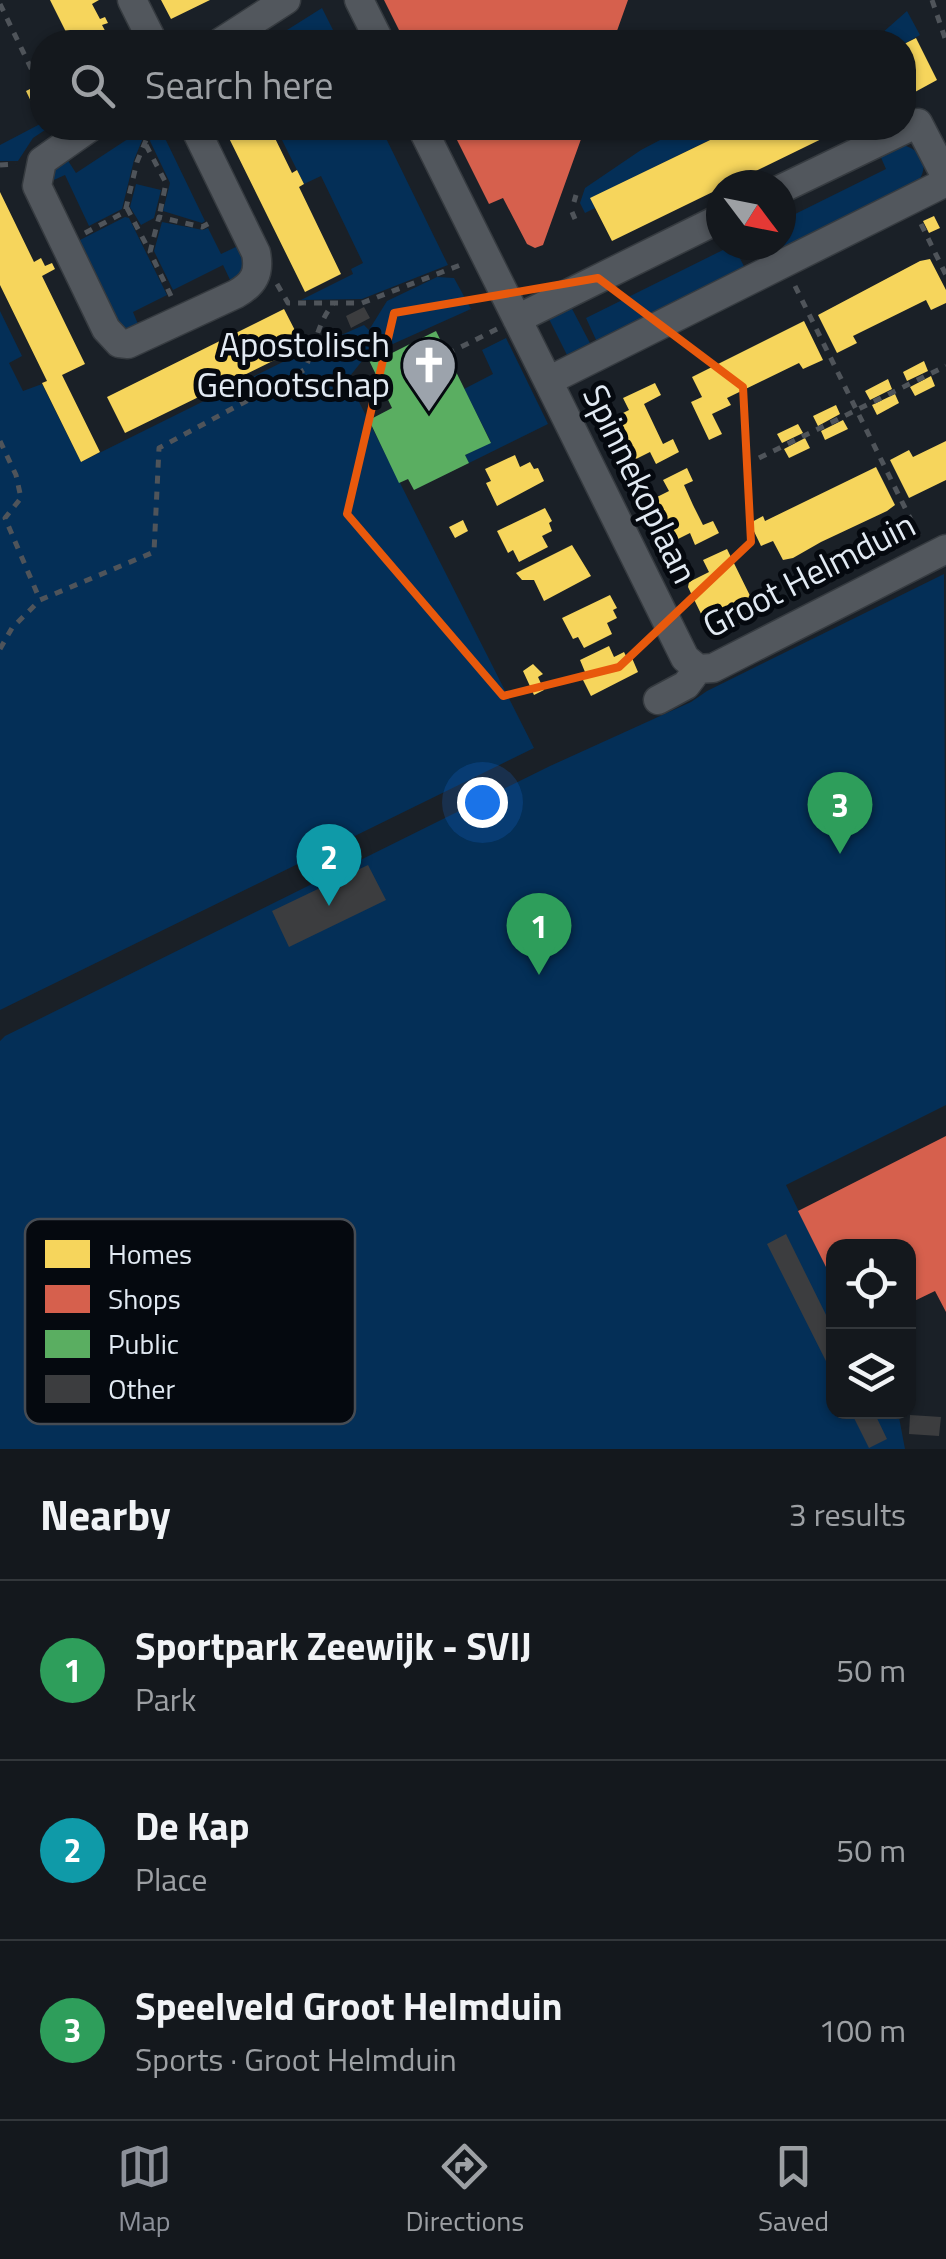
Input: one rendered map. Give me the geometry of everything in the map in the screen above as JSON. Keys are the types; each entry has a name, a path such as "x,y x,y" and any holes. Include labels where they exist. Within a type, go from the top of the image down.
{"street":[{"path":"132,0 147,30"},
{"path":"240,30 286,0"},
{"path":"359,0 374,30"},
{"path":"548,381 946,180 916,124"},
{"path":"70,140 38,168 40,195 106,329 119,343 128,344 245,288 257,274 256,253 201,140"},
{"name":"Spinnekoplaan","path":"428,140 684,658 698,669"},
{"path":"796,182 883,140"},
{"path":"518,319 706,225"},
{"name":"Groot Helmduin","path":"658,700 686,685 698,669 713,668 938,553"}],"path":[{"path":"932,0 946,41"},
{"path":"0,4 30,65"},
{"path":"64,243 126,212 145,140"},
{"path":"144,143 166,184 150,252"},
{"path":"909,201 946,275"},
{"path":"126,208 183,320"},
{"path":"159,216 202,227 236,210"},
{"path":"288,303 362,303 485,255"},
{"path":"783,263 857,410 938,553"},
{"path":"0,649 12,628 40,600 154,552 160,448 304,370 312,354 314,332 332,304"},
{"path":"447,354 518,319"},
{"path":"760,458 946,366"},
{"path":"0,440 16,475 21,498 6,518 40,600"}],"highlighted area":[{"path":"598,278 743,387 751,542 619,667 503,696 347,514 394,313"}],"shaded area":[{"path":"322,8 333,30 287,30"},
{"path":"907,11 920,35 916,37 916,30 886,30"},
{"path":"30,129 32,140 18,161 0,161 0,145"},
{"path":"126,140 142,140 122,209 89,226 65,175 47,183 50,169 65,156 76,173"},
{"path":"166,140 205,221 202,223 163,211 170,183 150,141"},
{"path":"282,140 387,140 448,265 362,299 301,300 353,274 351,269 363,263 321,176 304,184"},
{"path":"660,140 709,140 591,198 595,208 585,213 580,203 585,188"},
{"path":"902,145 914,150 924,168 919,180 796,243 796,214 886,169 879,153"},
{"path":"136,184 161,190 154,218 141,225 130,207"},
{"path":"129,218 167,295 133,312 140,329 129,330 117,323 76,242"},
{"path":"162,222 208,228 221,254 240,245 245,269 232,284 223,265 173,290 154,251"},
{"path":"706,258 741,260 745,268 597,342 586,318"},
{"path":"437,277 454,278 471,309 366,356 350,376 351,386 534,748 0,1010 0,311 22,356 9,363 23,391 42,384 81,462 305,351 364,325 369,330 387,301"},
{"path":"570,305 591,345 567,355 548,317"},
{"path":"506,338 548,424 469,463 465,455 491,442 464,389 493,374 482,350"},
{"path":"944,574 946,1105 786,1185 826,1267 826,1419 899,1419 905,1449 0,1449 0,1041 550,766 691,702"}],"building: Homes":[{"path":"50,0 99,0 92,4 100,19 105,17 108,23 102,25 105,30 65,30"},
{"path":"161,0 210,0 171,19"},
{"path":"916,38 937,80 916,91"},
{"path":"230,140 276,140 292,173 297,170 304,184 299,187 341,274 305,292"},
{"path":"710,140 819,140 758,170 706,170 706,195 612,241 590,198"},
{"path":"0,192 34,262 41,258 45,266 52,263 55,269 42,276 85,364 62,375 100,452 81,462 0,285"},
{"path":"934,216 940,228 929,233 923,221"},
{"path":"930,259 946,290 946,303 931,310 926,300 853,336 857,343 837,353 818,315"},
{"path":"284,309 303,346 228,383 230,388 216,395 213,390 125,433 107,397"},
{"path":"804,321 823,360 803,369 799,363 727,398 731,405 712,414 722,434 709,440 691,402 702,397 692,377"},
{"path":"924,361 928,371 907,381 903,372"},
{"path":"931,376 935,386 915,396 910,387"},
{"path":"888,379 892,389 870,400 865,391"},
{"path":"655,383 661,395 644,404 663,444 673,439 679,452 656,464 650,452 630,462 625,460 609,420 629,410 623,398"},
{"path":"895,394 899,403 877,415 872,405"},
{"path":"836,405 840,414 818,426 813,416"},
{"path":"843,420 848,429 825,440 821,431"},
{"path":"798,424 803,433 782,443 777,434"},
{"path":"805,438 810,448 789,458 784,449"},
{"path":"946,441 946,480 909,498 890,460 909,450 913,457"},
{"path":"515,455 520,467 530,462 534,469 538,468 544,481 497,506 486,483 491,481 485,469"},
{"path":"876,467 895,505 887,511 793,558 783,560 773,541 761,546 750,523 763,516 765,521"},
{"path":"687,468 693,481 684,485 693,505 703,525 713,521 719,533 695,545 690,533 670,543 665,541 648,506 649,501 669,491 663,480"},
{"path":"545,508 552,521 552,531 542,536 548,547 519,562 513,550 508,553 497,531"},
{"path":"463,520 468,531 455,538 449,527"},
{"path":"572,545 591,576 544,601 534,580 522,580 516,573"},
{"path":"727,549 759,614 735,626 730,614 710,624 705,622 688,587 689,582 709,572 703,560"},
{"path":"610,595 617,608 613,610 617,618 607,623 612,634 584,648 578,637 573,639 562,618"},
{"path":"609,646 614,657 624,652 628,660 632,658 638,672 591,696 580,674 585,672 580,660"},
{"path":"533,664 543,674 538,677 544,690 534,695 523,671"}],"building: Shops":[{"path":"384,0 628,0 617,30 399,30"},
{"path":"457,140 581,140 543,245 535,248 527,244 503,198 489,204"},
{"path":"946,1136 946,1312 935,1291 916,1300 916,1239 826,1239 826,1267 798,1211"}],"building: Public":[{"name":"Apostolisch Genootschap","path":"436,331 491,443 465,455 469,463 414,490 408,479 399,483 369,420 392,408 366,354 382,347 386,356"}],"building: Other":[{"path":"364,307 370,318 351,328 346,316"},
{"path":"368,865 386,900 289,947 272,911"},
{"path":"786,1234 826,1315 826,1361 767,1244"},
{"path":"916,1415 941,1417 939,1436 909,1434 910,1419 916,1419"},
{"path":"854,1419 877,1419 887,1439 869,1448"}],"place":[{"name":"Apostolisch Genootschap","path":"429,414"},
{"name":"Speelveld Groot Helmduin","path":"840,854"},
{"name":"De Kap","path":"329,906"},
{"name":"Sportpark Zeewijk - SVIJ","path":"539,975"}]}
